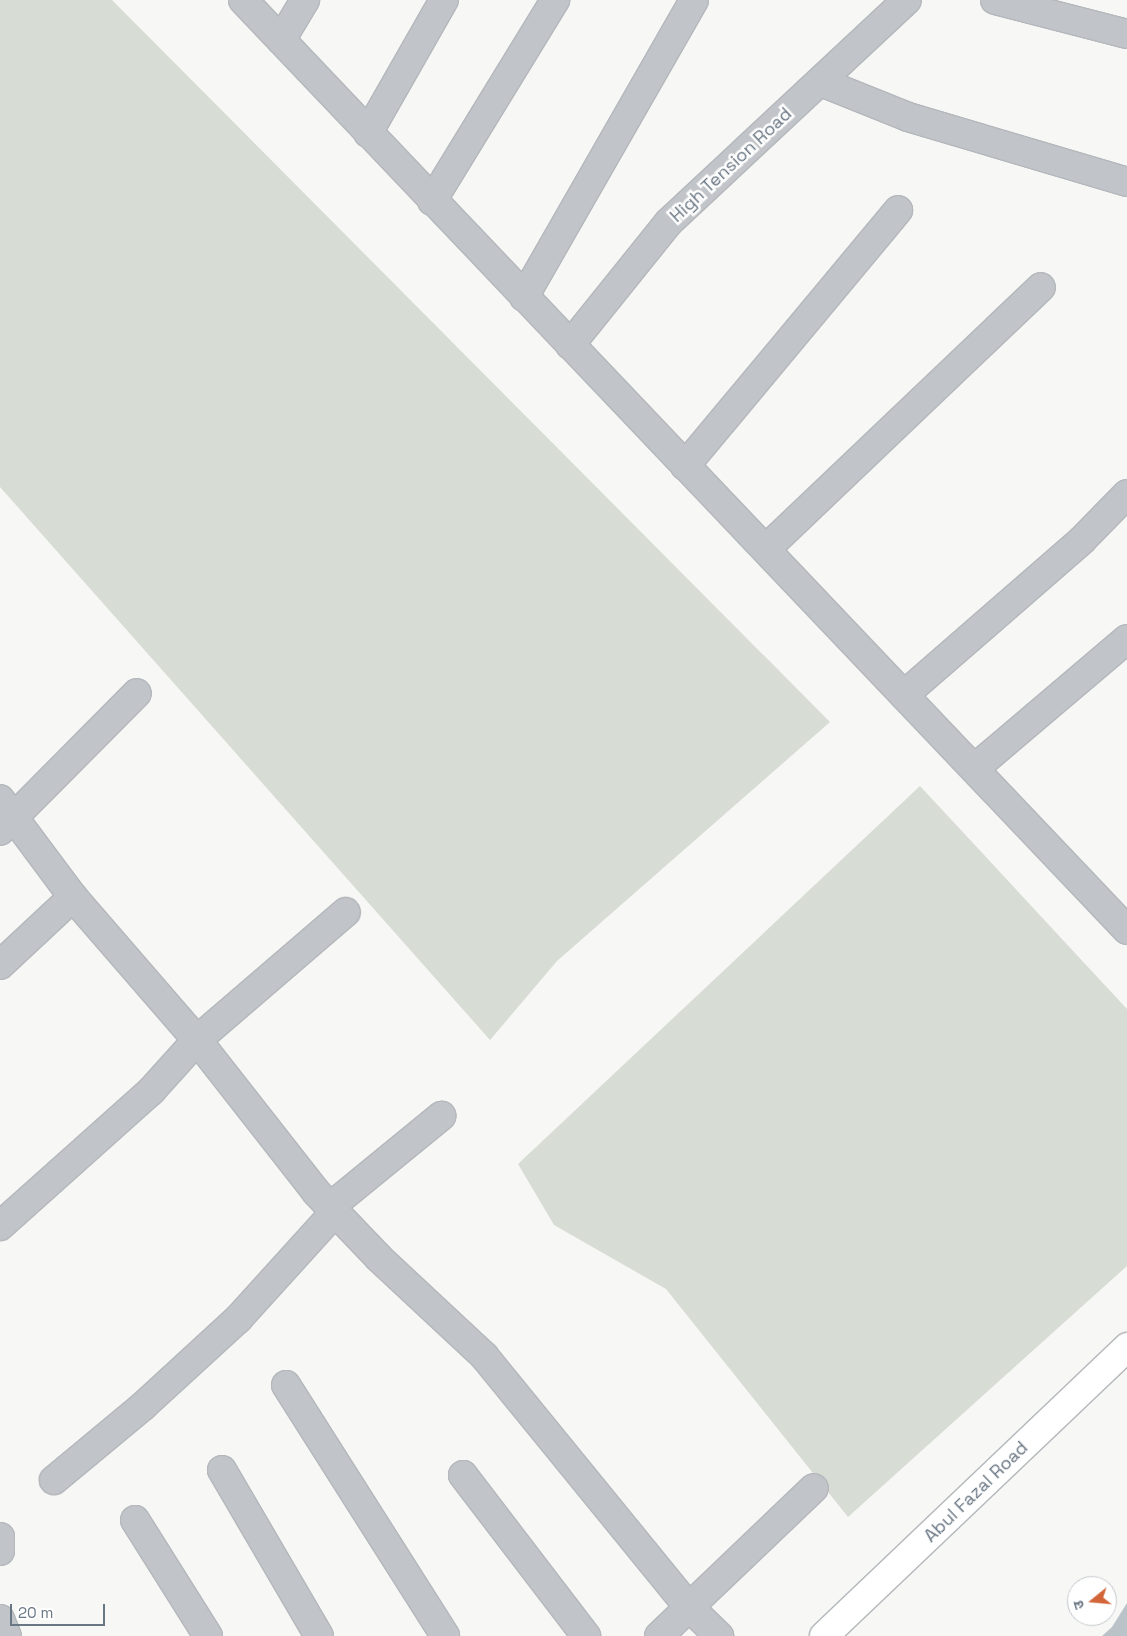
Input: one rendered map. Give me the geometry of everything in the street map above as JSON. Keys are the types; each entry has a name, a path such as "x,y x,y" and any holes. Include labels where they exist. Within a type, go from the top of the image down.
{"street":[{"path":"243,0 685,466 767,548 1127,930"},
{"path":"282,40 305,0"},
{"path":"368,133 444,0"},
{"path":"432,201 555,0"},
{"path":"524,297 694,0"},
{"name":"High Tension Road","path":"570,345 669,222 907,0"},
{"path":"995,0 1127,34"},
{"path":"821,82 908,117 1127,182"},
{"path":"685,466 898,210"},
{"path":"767,548 1041,287"},
{"path":"904,695 1082,540 1127,494"},
{"path":"975,768 1127,639"},
{"path":"137,693 5,816 73,898 197,1040 333,1210 379,1258 484,1356 688,1605 719,1636"},
{"path":"0,965 73,898"},
{"path":"0,1226 151,1091 197,1040 346,912"},
{"path":"54,1480 143,1406 238,1319 333,1210 441,1116"},
{"name":"Abul Fazal Road","path":"824,1636 1127,1347"},
{"path":"286,1385 444,1636"},
{"path":"222,1470 319,1636"},
{"path":"462,1475 586,1636"},
{"path":"659,1636 688,1605 814,1488"},
{"path":"135,1520 208,1636"},
{"path":"0,1537 0,1551"},
{"path":"0,1619 7,1636"}],"shaded area":[{"path":"0,0 112,0 830,722 557,961 490,1040 0,487"},
{"path":"920,786 1127,1009 1127,1266 848,1517 666,1289 554,1225 518,1164"},
{"path":"1127,1603 1127,1636 1102,1636 1113,1626 1117,1626 1117,1619"}]}
